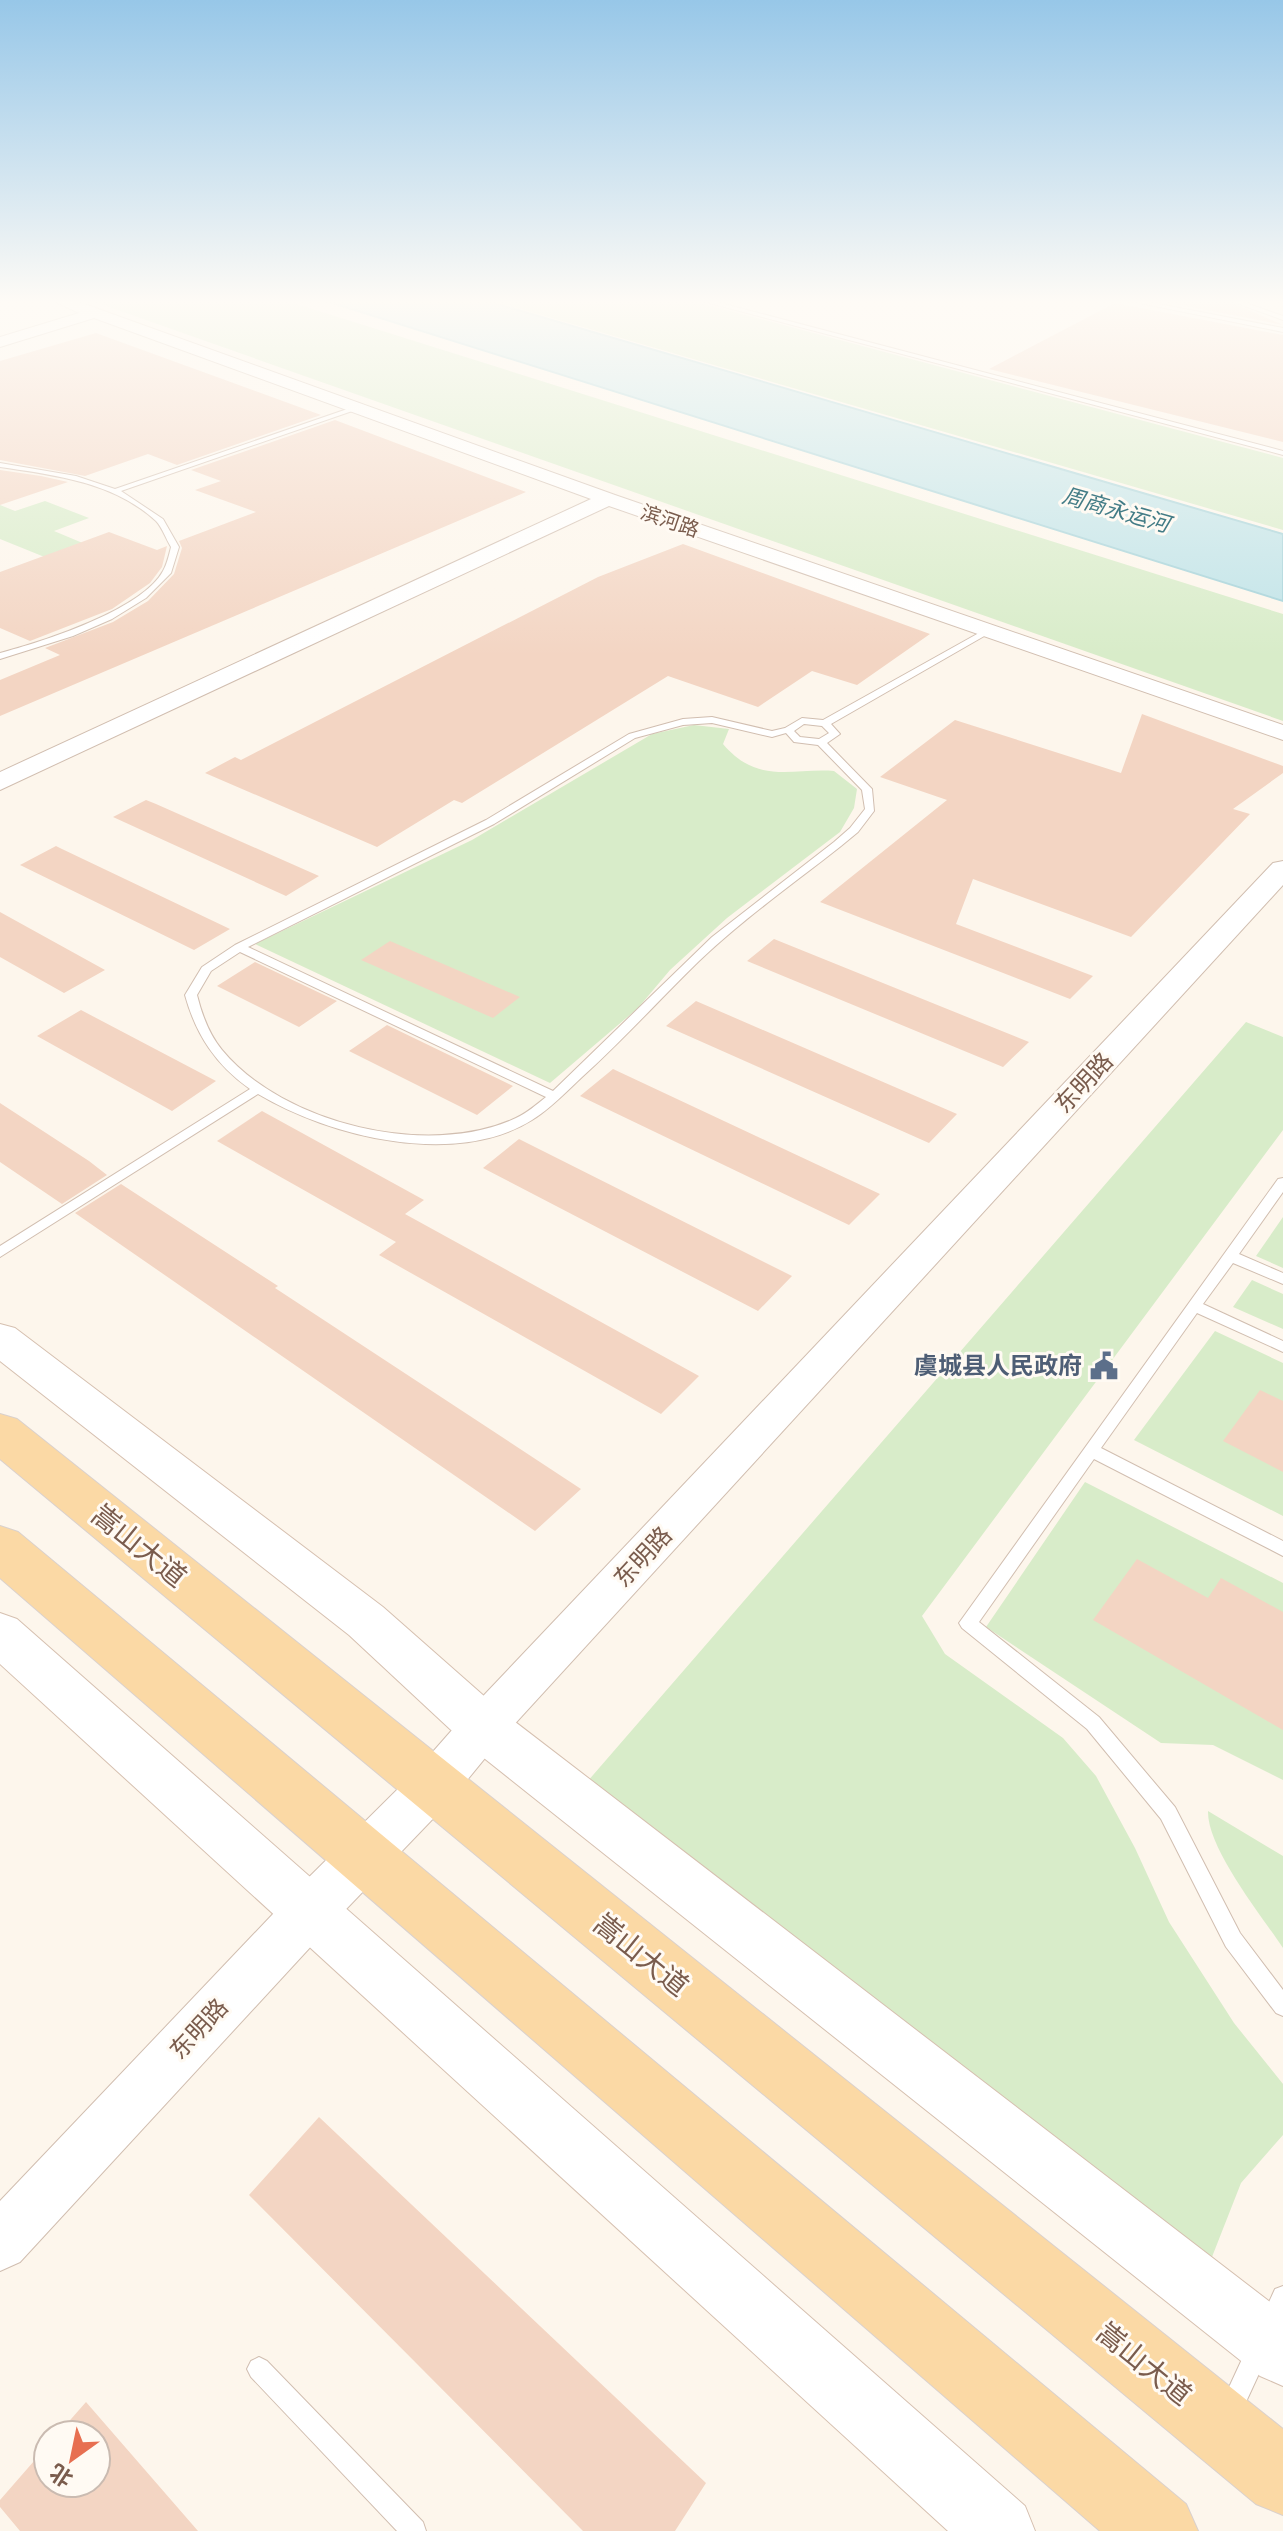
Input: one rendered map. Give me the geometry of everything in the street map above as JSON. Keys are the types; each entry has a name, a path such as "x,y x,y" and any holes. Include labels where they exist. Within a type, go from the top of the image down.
{"main road":[{"path":"0,1339 366,1621 483,1727 1277,2329"},
{"name":"嵩山大道","path":"0,1432 1283,2477"},
{"path":"0,1547 1159,2531"},
{"path":"0,1634 1000,2531"}],"street":[{"name":"滨河路","path":"387,419 1283,733"},
{"path":"0,782 608,499"},
{"name":"东明路","path":"0,2242 309,1912 433,1786 483,1727 1283,869"}],"lane":[{"path":"115,491 324,419"},
{"path":"1154,419 1283,453"},
{"path":"0,465 115,491 137,502 168,530 175,550 171,572 149,594 116,615 73,634 0,656"},
{"path":"821,742 867,789 870,809 854,830 793,875 716,939 630,1026 554,1096 523,1120 481,1135 429,1138 379,1135 320,1120 258,1089 217,1054 196,1021 191,995 206,969 239,947 490,822 632,736 683,722 712,720 772,734 788,730 802,721 825,723 989,631"},
{"path":"788,730 797,740 821,742 835,734 825,723"},
{"path":"239,947 554,1096"},
{"path":"0,1252 258,1089"},
{"path":"1283,1182 968,1623 1093,1723 1168,1813 1233,1940 1283,2006"},
{"path":"1230,1256 1283,1279"},
{"path":"1194,1306 1283,1347"},
{"path":"1091,1450 1283,1549"},
{"path":"1222,2428 1277,2329"},
{"path":"259,2369 414,2531"}],"green space":[{"path":"427,419 663,419 1283,614 1283,721"},
{"path":"900,419 1137,419 1283,458 1283,530"},
{"path":"45,501 89,518 54,531 85,544 47,558 0,539 0,505 15,511"},
{"path":"694,725 729,729 723,744 736,757 762,770 834,771 857,789 854,808 840,832 727,918 670,970 638,1008 550,1083 255,944 472,840 652,734"},
{"name":"虞城县人民政府","path":"1246,1022 1283,1037 1283,1130 922,1616 945,1654 1063,1738 1096,1776 1135,1848 1169,1922 1234,2023 1283,2084 1283,2135 1241,2183 1210,2262 587,1782"},
{"path":"1283,1217 1283,1268 1256,1256"},
{"path":"1252,1280 1283,1294 1283,1329 1233,1307"},
{"path":"1215,1331 1283,1363 1283,1516 1134,1440"},
{"path":"1085,1482 1283,1583 1283,1780 1213,1745 1161,1743 986,1627"},
{"path":"1208,1811 1283,1856 1283,1948 1225,1862 1210,1826"}],"water":[{"name":"周商永运河","path":"703,419 891,419 1283,534 1283,601"}],"building":[{"path":"0,419 309,419 177,465 148,454 85,476 0,460"},
{"path":"1191,419 1283,419 1283,442"},
{"path":"335,420 526,492 0,716 0,680 60,655 45,648 113,622 148,601 174,574 182,548 179,541 256,512 195,490 221,481 191,470"},
{"path":"0,470 41,476 68,482 0,505"},
{"path":"109,532 157,550 167,546 162,567 150,583 112,609 30,641 0,628 0,572"},
{"path":"683,544 930,634 857,685 812,671 758,707 668,676 462,803 454,800 377,847 205,773 235,757 241,760 598,577"},
{"path":"1142,714 1283,766 1283,773 1233,809 1250,814 1131,937 973,879 956,924 1093,976 1070,999 820,902 947,800 880,777 955,720 1121,773"},
{"path":"146,800 319,876 286,896 113,817"},
{"path":"56,846 230,929 194,950 20,865"},
{"path":"0,912 105,970 64,993 0,957"},
{"path":"774,939 1029,1042 1003,1067 747,961"},
{"path":"390,941 520,997 493,1018 361,960"},
{"path":"255,962 337,1001 299,1027 217,986"},
{"path":"696,1001 957,1114 929,1143 666,1026"},
{"path":"81,1010 216,1081 172,1111 37,1036"},
{"path":"387,1025 513,1086 477,1115 349,1051"},
{"path":"613,1069 880,1194 849,1225 580,1096"},
{"path":"0,1103 107,1175 62,1204 0,1162"},
{"path":"262,1111 424,1200 405,1214 699,1376 661,1414 379,1255 396,1242 217,1141"},
{"path":"519,1139 792,1276 758,1311 483,1168"},
{"path":"121,1184 581,1489 535,1531 75,1213"},
{"path":"1260,1390 1283,1401 1283,1472 1223,1441"},
{"path":"1137,1559 1208,1598 1221,1578 1283,1612 1283,1730 1093,1620"},
{"path":"319,2117 706,2483 675,2531 583,2531 249,2195"},
{"path":"86,2402 101,2419 71,2419"},
{"path":"112,2432 198,2531 20,2531 0,2507 0,2500 32,2463 32,2499 112,2499"}],"place":[{"name":"虞城县人民政府","path":"1104,1366"}]}
